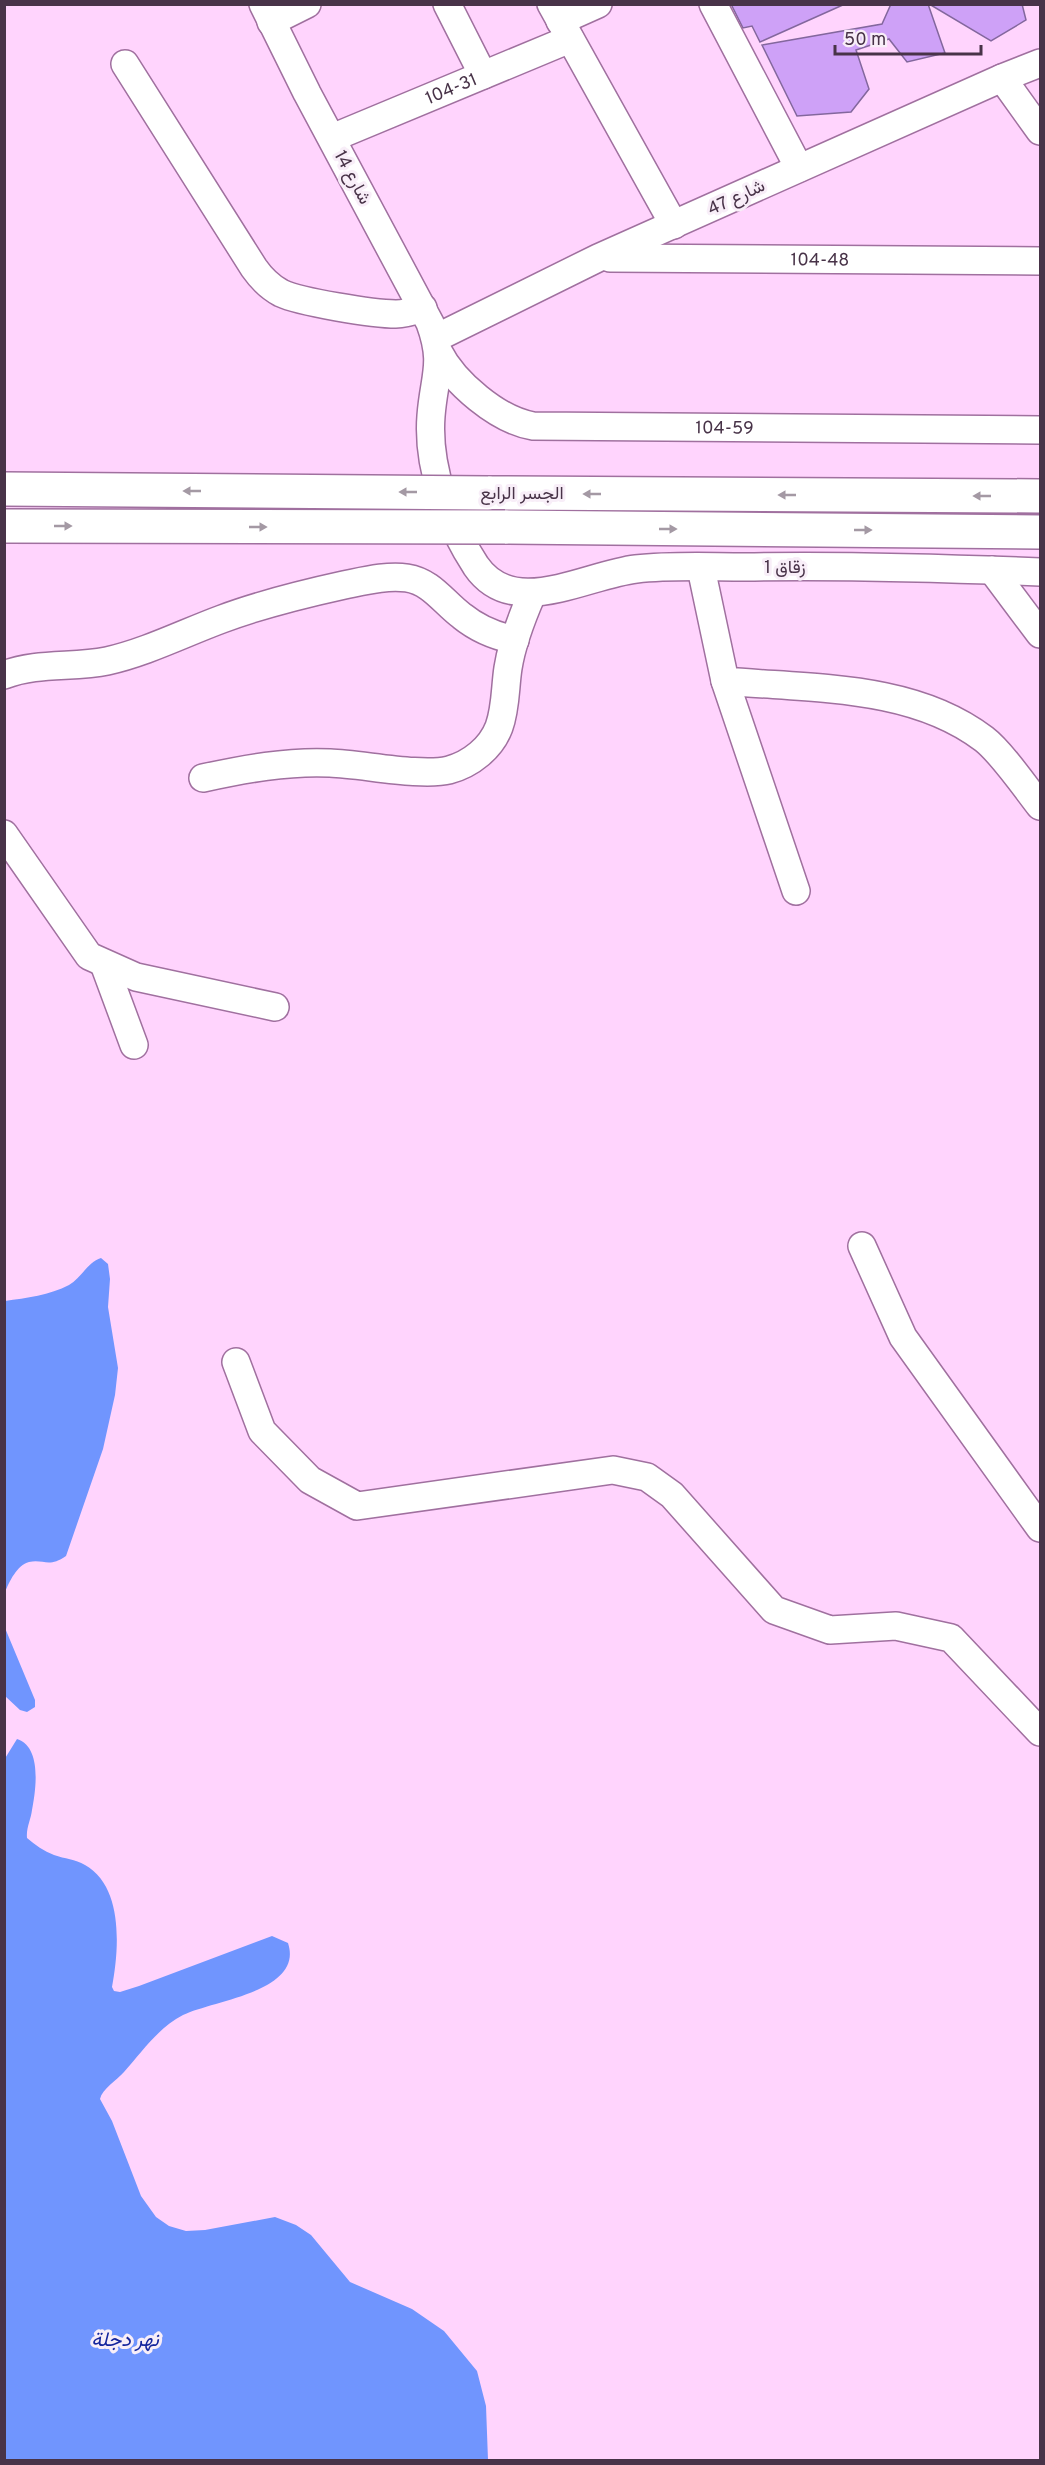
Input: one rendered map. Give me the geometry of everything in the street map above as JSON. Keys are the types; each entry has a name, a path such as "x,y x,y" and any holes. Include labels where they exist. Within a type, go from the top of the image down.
{"main road":[{"name":"الجسر الرابع","path":"4,489 1041,496"},
{"name":"الجسر الرابع","path":"4,526 505,527 1041,532"}],"street":[{"path":"267,13 307,4"},
{"path":"447,4 483,75"},
{"name":"104-31","path":"332,138 483,75 560,22 598,4"},
{"path":"713,4 799,168"},
{"name":"شارع 14","path":"267,13 423,308 437,344"},
{"path":"560,22 674,225"},
{"name":"شارع 47","path":"437,344 598,258 1002,78 1041,63"},
{"path":"125,64 254,268 269,285 278,292 300,300 393,314 413,312 423,308"},
{"path":"1002,78 1041,131"},
{"name":"104-48","path":"598,258 1041,261"},
{"path":"203,778 296,763 359,764 429,772 447,770 464,765 478,756 490,743 499,727 508,666 532,594 521,594 499,587 482,573 456,528 441,490 430,434 439,364 437,344"},
{"name":"104-59","path":"437,344 452,372 491,407 515,422 533,426 1041,430"},
{"name":"زقاق 1","path":"532,594 631,570 654,567 783,566 1041,572"},
{"path":"701,568 724,681 796,891"},
{"path":"992,570 1041,634"},
{"path":"4,675 30,667 56,667 107,661 155,646 222,618 301,594 395,577 421,582 440,595 472,624 500,637 515,640"},
{"path":"724,681 884,695 940,711 986,740 1041,806"},
{"path":"4,834 89,956 136,977 275,1007"},
{"path":"104,964 134,1045"},
{"path":"862,1246 903,1337 1041,1528"},
{"path":"236,1362 262,1431 310,1480 357,1506 613,1470 647,1477 672,1495 774,1610 830,1630 896,1626 951,1638 1041,1732"}],"water":[{"path":"101,1258 108,1264 110,1279 108,1307 118,1368 115,1395 103,1449 66,1556 55,1562 34,1561 25,1564 14,1574 5,1592 5,1301 38,1296 69,1285 92,1263"},
{"path":"5,1628 35,1700 35,1707 27,1712 20,1710 5,1696"},
{"name":"نهر دجلة","path":"17,1739 25,1743 34,1759 36,1780 27,1838 50,1853 85,1865 98,1875 107,1888 116,1920 116,1955 112,1987 114,1991 120,1992 139,1986 272,1936 288,1943 289,1960 283,1973 253,1992 174,2020 151,2041 101,2095 100,2099 112,2121 141,2196 156,2217 169,2226 186,2231 205,2230 275,2217 296,2225 311,2235 350,2282 412,2309 444,2331 477,2371 486,2406 488,2460 5,2460 4,1760"}],"building":[{"path":"731,4 845,4 760,42 752,26 743,28"},
{"path":"891,4 928,4 945,53 907,62 889,39 856,50 869,89 851,112 797,116 762,45 882,24"},
{"path":"929,4 1022,4 1026,20 991,41"}]}
